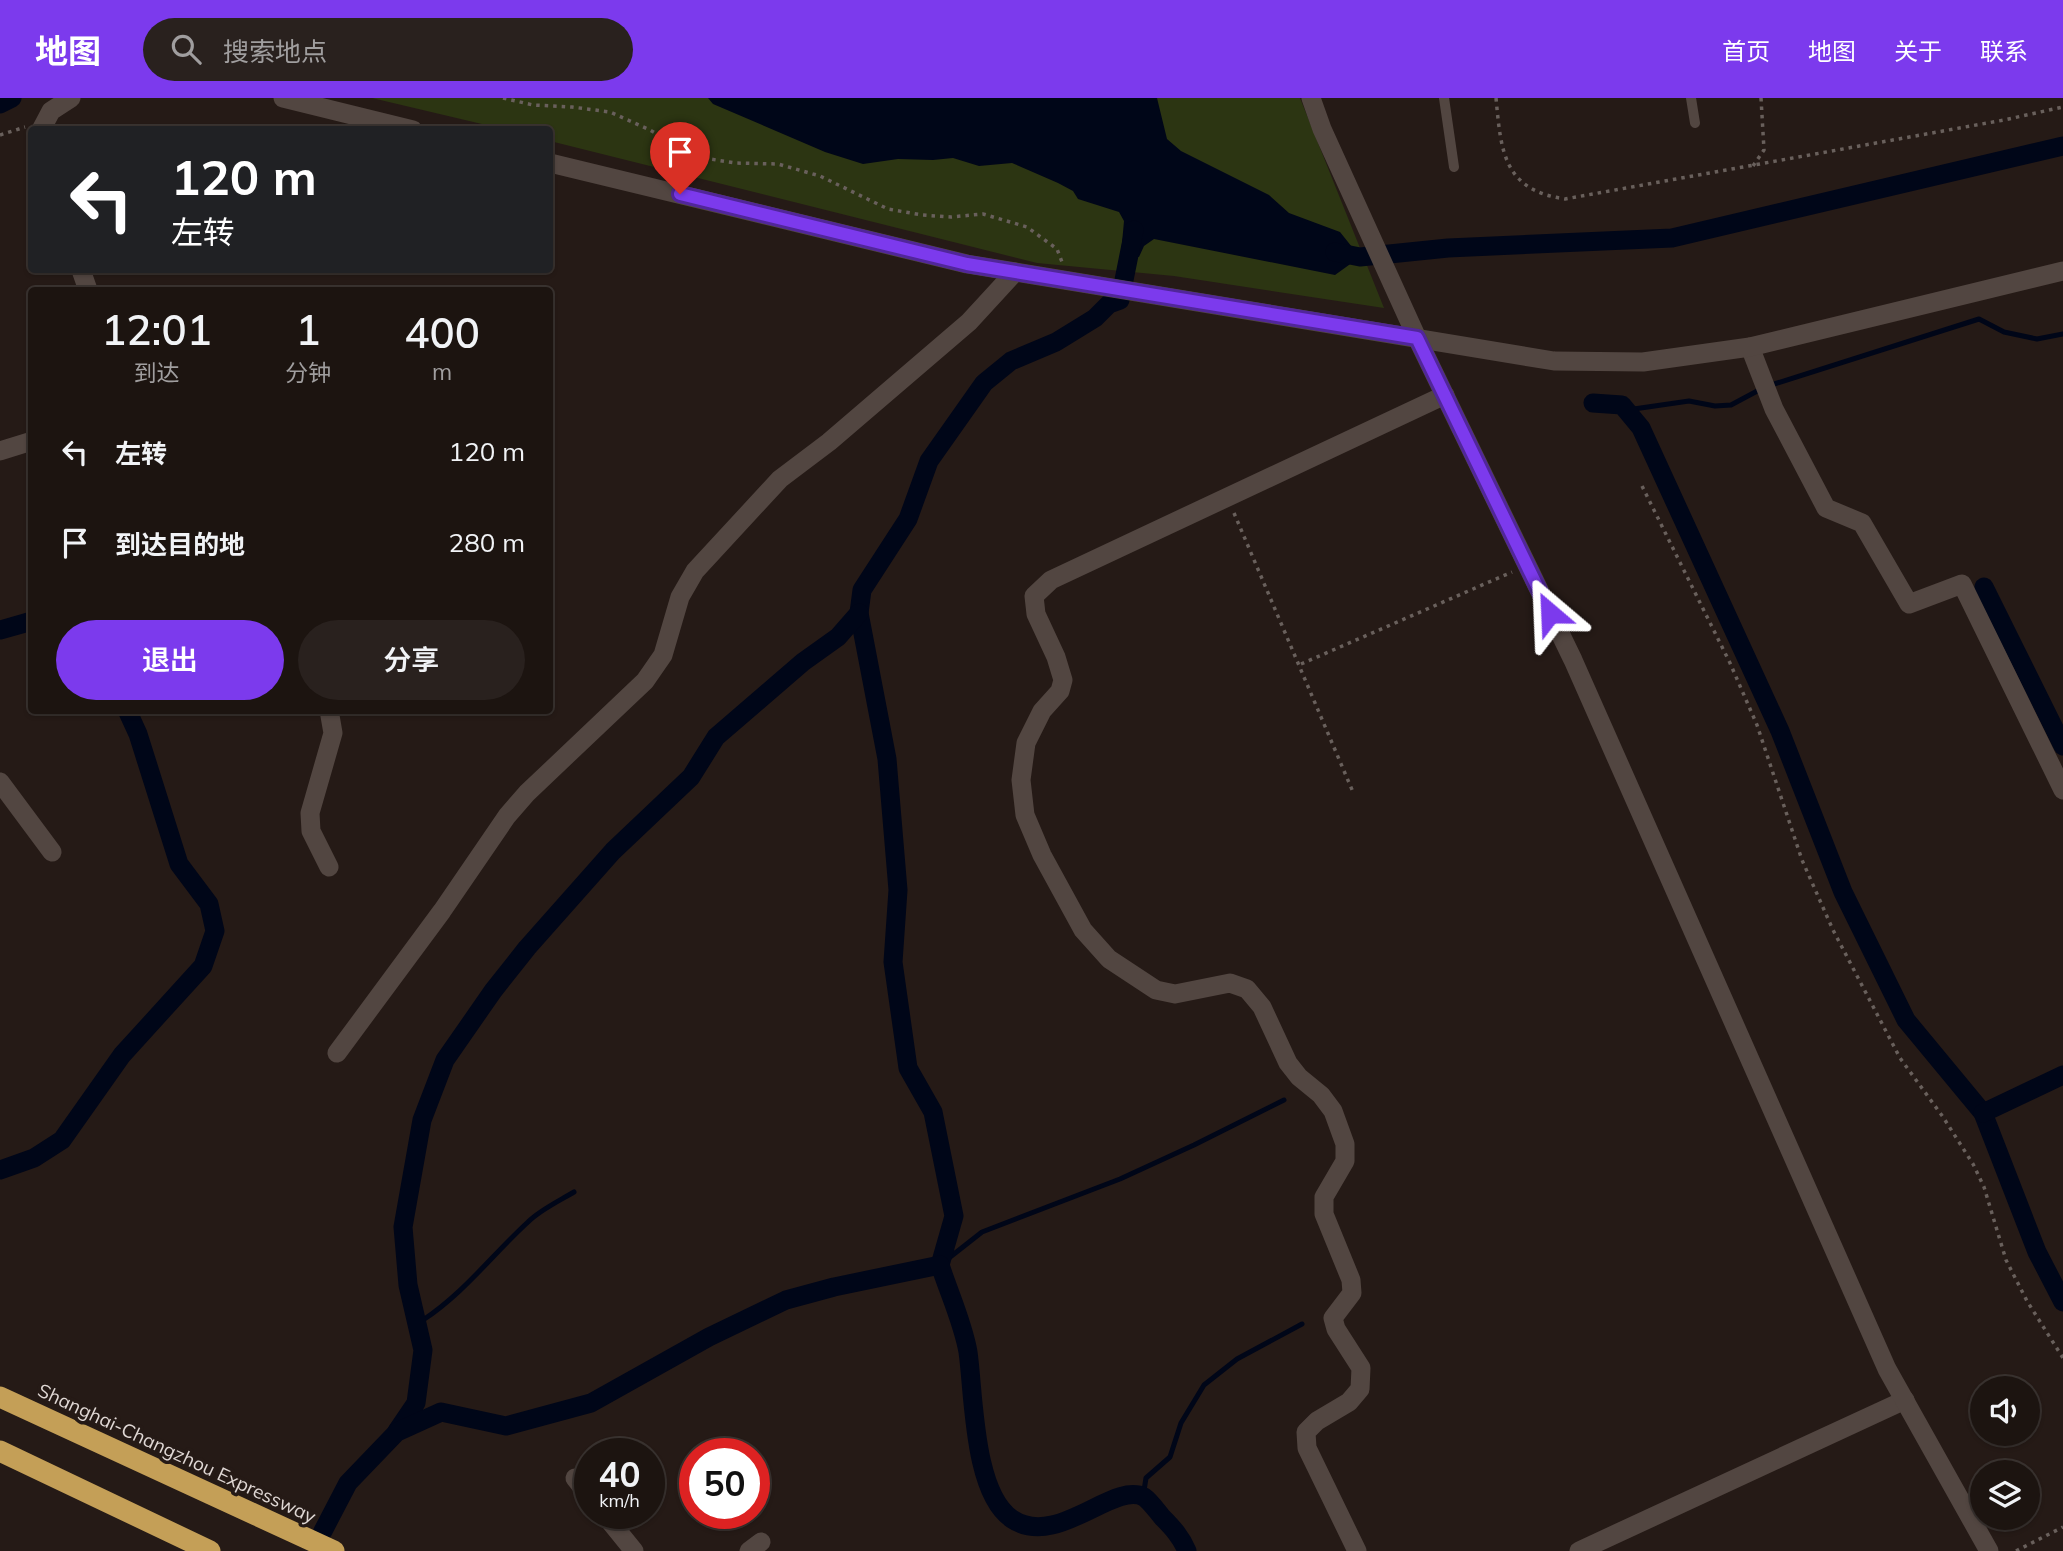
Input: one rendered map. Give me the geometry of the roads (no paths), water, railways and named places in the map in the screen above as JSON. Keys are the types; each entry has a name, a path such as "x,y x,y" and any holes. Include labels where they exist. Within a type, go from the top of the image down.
{"highway":[{"name":"Shanghai-Changzhou Expressway","path":"0,1397 334,1551"},
{"path":"0,1451 210,1551"}],"street":[{"path":"43,126 51,111 71,98"},
{"path":"283,98 397,126"},
{"path":"1311,98 1322,130 1417,338 1596,711 1887,1369 1989,1551"},
{"path":"553,164 954,261 1554,361 1643,362 1750,347 2063,271"},
{"path":"337,1053 442,911 507,816 527,793 645,681 663,655 680,597 695,571 780,479 829,442 969,322 1015,272"},
{"path":"1750,347 1765,387 1826,508 1862,523 1909,604 1962,584 2063,790"},
{"path":"1357,1551 1307,1448 1306,1432 1317,1420 1349,1402 1360,1389 1361,1368 1336,1329 1334,1318 1352,1293 1352,1280 1324,1214 1324,1197 1345,1161 1345,1144 1333,1111 1288,1063 1262,1007 1247,989 1230,983 1175,994 1156,990 1109,959 1083,930 1042,855 1025,816 1021,780 1026,743 1042,711 1060,691 1063,680 1056,657 1036,614 1034,596 1051,580 1445,395"},
{"path":"0,452 28,442"},
{"path":"330,714 333,733 310,813 311,831 330,867"},
{"path":"0,782 52,852"},
{"path":"1578,1551 1905,1400"},
{"path":"616,1529 634,1551"}],"lane":[{"path":"1444,98 1454,167"},
{"path":"1691,98 1695,123"}],"water":[{"path":"708,98 1157,98 1167,139 1181,151 1269,195 1289,213 1340,232 1360,257 1335,275 1154,239 1144,246 1139,257 1121,254 1124,221 1119,212 1078,199 1073,191 1012,163 979,166 953,158 898,159 863,164 825,152 713,104"}],"waterway":[{"path":"0,104 12,98"},
{"path":"1335,252 1360,257 1448,248 1672,238 2063,146"},
{"path":"940,1265 954,1216 933,1112 908,1068 893,962 898,890 887,759 859,613 862,590 908,519 929,461 984,383 1011,361 1056,342 1095,318 1109,304 1120,300 1134,230"},
{"path":"1771,385 1979,319 2004,332 2037,339 2063,334"},
{"path":"1627,410 1689,401 1715,406 1731,405 1761,389"},
{"path":"1593,403 1622,405 1641,428 1780,731 1843,892 1906,1020 1983,1113 2037,1252 2063,1302"},
{"path":"1984,587 2063,746"},
{"path":"397,1431 416,1403 423,1350 408,1285 403,1227 422,1120 445,1060 527,948 613,851 691,777 716,737 803,662 838,637 859,613"},
{"path":"0,630 28,622"},
{"path":"0,1170 34,1158 62,1140 122,1055 203,966 215,931 209,904 179,864 138,734 129,714"},
{"path":"1983,1113 2063,1075"},
{"path":"940,1265 982,1232 1120,1179 1284,1100"},
{"path":"415,1317 423,1320 438,1309 533,1218 574,1192"},
{"path":"323,1531 348,1483 397,1432 441,1412 506,1426 591,1403 709,1337 786,1300 940,1265 966,1341 978,1442 990,1488 999,1506 1012,1519 1029,1526 1047,1526 1117,1498 1131,1495 1144,1497 1176,1533 1187,1551"},
{"path":"1143,1497 1146,1478 1170,1457 1181,1423 1204,1385 1237,1359 1302,1324"}]}
